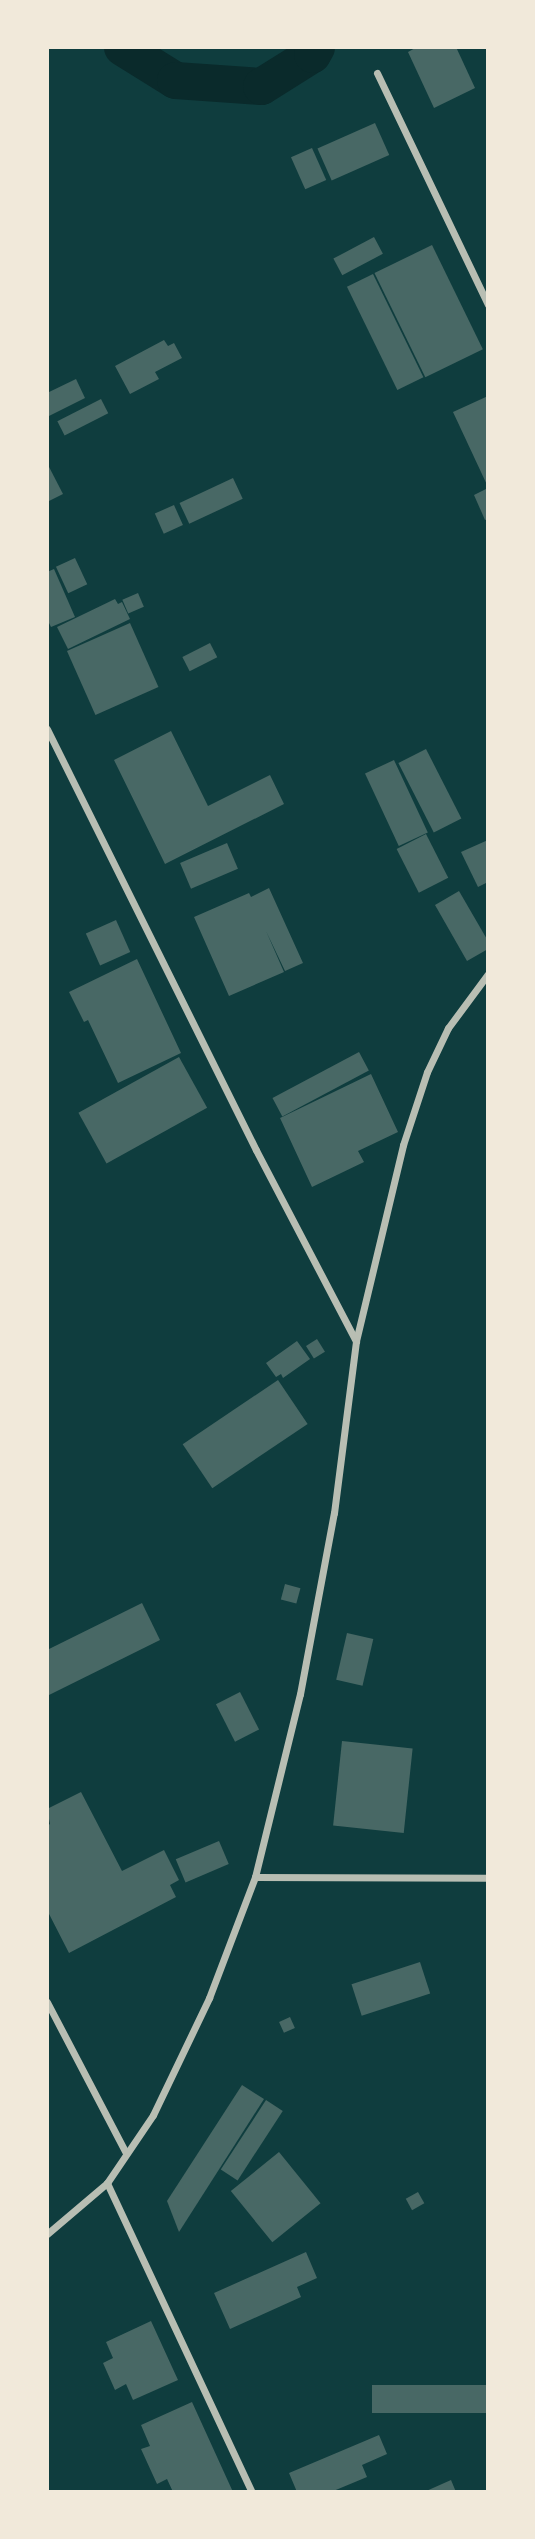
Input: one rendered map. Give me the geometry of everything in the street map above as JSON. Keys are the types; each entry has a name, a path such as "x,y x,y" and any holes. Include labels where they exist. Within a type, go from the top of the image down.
{"street":[{"path":"377,73 488,305"},
{"path":"47,729 256,1150 356,1341"},
{"path":"47,2234 107,2183 153,2115 203,2009 255,1877 299,1694 331,1526 356,1341 403,1145 427,1072 448,1028 488,974"},
{"path":"255,1877 488,1878"},
{"path":"47,2002 126,2153"},
{"path":"107,2183 251,2492"}],"building":[{"path":"417,47 456,47 475,88 434,108 408,52"},
{"path":"375,123 389,155 332,181 317,149"},
{"path":"312,148 326,180 305,189 291,157"},
{"path":"374,237 383,254 342,275 333,259"},
{"path":"432,245 483,349 425,377 374,273"},
{"path":"373,274 423,377 397,390 347,287"},
{"path":"164,340 168,346 174,343 182,358 155,372 159,379 130,394 115,366"},
{"path":"76,379 85,398 47,417 47,393"},
{"path":"488,396 488,487 453,412"},
{"path":"101,399 108,413 65,436 57,421"},
{"path":"47,463 63,494 47,502"},
{"path":"233,478 243,499 189,524 180,503"},
{"path":"488,488 488,519 485,520 474,495"},
{"path":"174,505 183,525 164,534 155,514"},
{"path":"75,558 87,584 68,593 56,567"},
{"path":"54,569 75,617 51,627 47,619 47,572"},
{"path":"138,593 144,607 128,613 122,600"},
{"path":"115,599 118,604 122,602 130,619 68,649 57,627"},
{"path":"130,623 158,687 95,715 67,651"},
{"path":"210,643 217,657 190,671 182,657"},
{"path":"171,731 208,806 270,775 284,804 165,864 114,760"},
{"path":"426,749 461,818 434,833 398,763"},
{"path":"394,760 428,833 399,846 365,774"},
{"path":"426,834 448,878 419,893 397,849"},
{"path":"488,840 488,882 478,887 461,852"},
{"path":"227,843 238,869 191,889 180,863"},
{"path":"269,888 303,963 285,971 266,931 284,972 229,996 194,917 249,893 251,897"},
{"path":"459,891 488,941 488,949 467,961 435,905"},
{"path":"116,920 130,952 100,965 86,933"},
{"path":"137,959 181,1053 118,1083 88,1020 84,1022 69,992"},
{"path":"359,1052 369,1071 282,1117 272,1098"},
{"path":"179,1057 207,1108 107,1163 78,1113"},
{"path":"371,1074 398,1132 358,1151 364,1162 312,1187 280,1118"},
{"path":"317,1339 325,1352 314,1359 306,1346"},
{"path":"297,1341 310,1359 283,1378 281,1374 276,1377 266,1363"},
{"path":"278,1380 308,1424 212,1488 183,1444"},
{"path":"285,1584 300,1588 296,1604 281,1599"},
{"path":"142,1603 160,1640 47,1696 47,1650"},
{"path":"347,1633 373,1639 363,1686 336,1680"},
{"path":"240,1692 259,1729 235,1742 216,1704"},
{"path":"342,1741 413,1748 404,1833 333,1826"},
{"path":"81,1792 122,1871 164,1850 179,1880 170,1885 176,1897 69,1953 47,1910 47,1826 50,1824 47,1809"},
{"path":"219,1841 229,1864 186,1882 176,1859"},
{"path":"420,1962 430,1993 362,2016 352,1984"},
{"path":"290,2017 295,2028 284,2033 279,2022"},
{"path":"242,2085 264,2099 179,2232 167,2201"},
{"path":"266,2100 283,2111 238,2181 221,2170"},
{"path":"279,2152 321,2203 272,2242 231,2191"},
{"path":"418,2192 424,2203 412,2210 406,2199"},
{"path":"306,2252 317,2278 297,2287 301,2297 230,2329 214,2293"},
{"path":"151,2321 178,2380 133,2400 126,2384 115,2390 103,2363 113,2358 106,2342"},
{"path":"372,2385 488,2385 488,2413 372,2413"},
{"path":"192,2402 233,2492 173,2492 167,2479 157,2484 141,2449 150,2446 141,2425"},
{"path":"379,2435 387,2454 362,2465 367,2477 331,2492 297,2492 289,2473"},
{"path":"451,2480 456,2492 424,2492"}],"waterway":[{"path":"122,47 175,80 261,86 312,54 316,47"}]}
